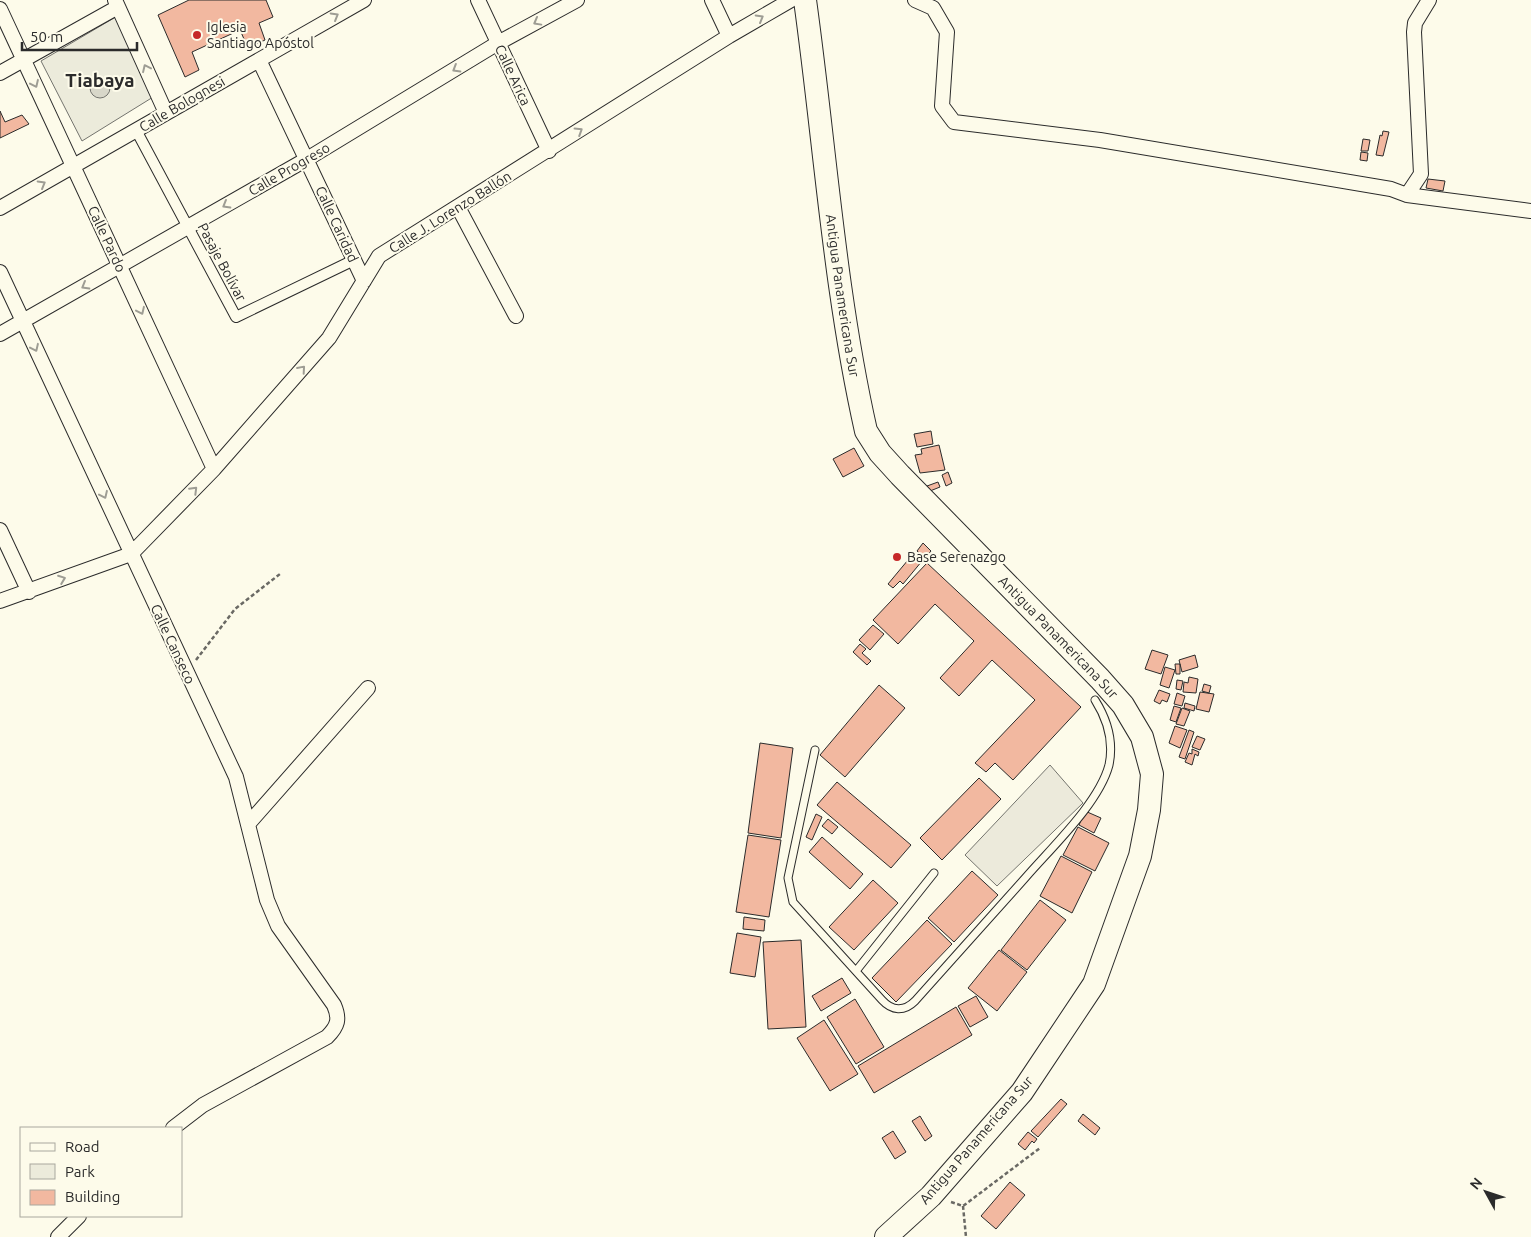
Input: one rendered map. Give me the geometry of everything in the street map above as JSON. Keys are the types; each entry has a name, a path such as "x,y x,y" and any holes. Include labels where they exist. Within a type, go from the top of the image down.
{"main road":[{"name":"Antigua Panamericana Sur","path":"805,0 821,113 833,241 866,431 880,453 900,475 1100,679 1122,705 1142,737 1152,774 1149,810 1140,856 1094,984 1022,1092 930,1196 886,1237"}],"street":[{"name":"Calle Bolognesi","path":"0,208 364,0"},
{"name":"Calle Arica","path":"478,0 549,151"},
{"name":"Calle Progreso","path":"0,334 307,160 498,44 577,0"},
{"path":"712,0 729,36"},
{"name":"Calle J. Lorenzo Ballón","path":"0,601 131,554 214,469 329,338 380,256 729,36 792,0"},
{"path":"915,0 934,8 947,32 942,106 954,122 1100,140 1391,189 1407,195 1531,211"},
{"path":"1407,195 1421,174 1415,23 1429,0"},
{"path":"0,73 116,3 166,113"},
{"name":"Calle Pardo","path":"0,9 214,469"},
{"name":"Calle Caridad","path":"259,60 364,281"},
{"name":"Pasaje Bolívar","path":"136,130 236,317 354,260"},
{"path":"458,207 516,316"},
{"name":"Calle Canseco","path":"0,272 236,777 267,900 278,926 334,1005 338,1016 337,1027 327,1037 203,1105 174,1127"},
{"path":"0,530 29,592"},
{"path":"249,823 368,688"},
{"path":"58,1237 78,1217"}],"lane":[{"path":"815,750 788,885 793,902 887,1005 899,1009 911,1006 1071,826 1099,788 1109,763 1111,750 1107,723 1095,700"},
{"path":"856,971 934,873"}],"path":[{"path":"187,674 202,650 235,609 280,574"},
{"path":"963,1206 1040,1148"},
{"path":"930,1196 963,1206"},
{"path":"963,1206 966,1237"}],"green space":[{"path":"119,15 158,94 82,141 41,61"}],"shaded area":[{"path":"100,78 107,81 110,88 107,95 100,98 93,95 90,88 93,81"},
{"path":"1050,765 1083,803 997,886 965,855"}],"building":[{"name":"Iglesia Santiago Apóstol","path":"189,0 266,0 273,17 259,23 265,40 248,48 240,30 192,52 199,70 185,77 158,15"},
{"path":"0,111 5,122 22,115 29,124 0,138"},
{"path":"1383,131 1389,132 1383,156 1376,155 1380,135 1382,136"},
{"path":"1363,139 1370,140 1368,151 1361,151"},
{"path":"1361,152 1368,153 1367,161 1360,160"},
{"path":"1428,179 1445,181 1443,191 1426,188"},
{"path":"931,431 933,444 917,447 914,434"},
{"path":"939,445 945,470 920,473 915,455 922,454 921,449"},
{"path":"854,448 864,466 843,477 833,459"},
{"path":"948,472 952,483 946,486 942,475"},
{"path":"938,482 940,487 930,491 927,486"},
{"path":"923,543 931,551 925,558 917,551"},
{"path":"913,554 922,561 903,584 900,581 893,588 888,584"},
{"path":"927,563 1081,707 1013,780 995,763 986,772 975,763 1035,700 992,660 959,696 940,678 974,641 935,604 898,644 873,620"},
{"path":"873,625 884,634 870,650 859,640"},
{"path":"860,644 866,649 862,653 871,661 867,665 853,652"},
{"path":"1152,650 1168,655 1161,674 1145,669"},
{"path":"1195,655 1198,667 1182,672 1179,660"},
{"path":"1175,664 1180,664 1180,674 1176,674"},
{"path":"1165,667 1175,670 1169,688 1160,685"},
{"path":"1189,677 1198,679 1196,693 1183,692 1184,682 1188,683"},
{"path":"1177,680 1183,681 1181,690 1176,689"},
{"path":"1204,684 1211,686 1209,693 1202,691"},
{"path":"879,685 905,708 845,777 820,755"},
{"path":"1159,690 1170,694 1167,702 1162,700 1160,704 1154,701"},
{"path":"1200,692 1214,694 1209,712 1196,709"},
{"path":"1177,693 1185,696 1182,706 1174,704"},
{"path":"1185,703 1195,706 1194,711 1184,708"},
{"path":"1174,706 1181,708 1176,722 1170,720"},
{"path":"1182,708 1190,711 1184,726 1176,724"},
{"path":"1175,726 1187,730 1180,748 1169,743"},
{"path":"1189,730 1194,732 1185,759 1179,757"},
{"path":"1197,736 1205,739 1200,750 1192,747"},
{"path":"760,743 793,748 781,838 748,833"},
{"path":"1192,749 1199,752 1198,756 1195,754 1192,765 1185,762 1189,753 1192,754"},
{"path":"979,778 1001,799 942,860 920,838"},
{"path":"837,782 911,845 891,868 817,805"},
{"path":"1085,811 1101,818 1094,833 1079,825"},
{"path":"816,814 822,817 812,840 806,837"},
{"path":"828,819 838,827 832,834 822,826"},
{"path":"1078,827 1109,843 1095,871 1063,855"},
{"path":"748,835 781,840 769,917 736,912"},
{"path":"822,837 863,874 850,889 809,852"},
{"path":"1061,856 1092,872 1072,913 1040,896"},
{"path":"972,871 998,895 954,942 928,918"},
{"path":"873,880 898,903 854,950 829,927"},
{"path":"1040,900 1066,920 1027,970 1001,950"},
{"path":"744,917 765,920 764,931 743,929"},
{"path":"927,920 952,944 896,1002 872,978"},
{"path":"737,933 761,937 755,977 730,973"},
{"path":"801,940 806,1027 768,1029 763,942"},
{"path":"999,950 1027,972 997,1011 968,988"},
{"path":"842,978 851,993 821,1011 812,996"},
{"path":"976,996 988,1017 970,1027 958,1006"},
{"path":"855,999 884,1047 856,1064 827,1017"},
{"path":"956,1007 972,1035 874,1093 858,1066"},
{"path":"824,1020 858,1074 830,1091 797,1038"},
{"path":"1061,1099 1067,1104 1038,1137 1031,1131"},
{"path":"1083,1114 1100,1128 1095,1135 1078,1121"},
{"path":"920,1116 932,1136 925,1141 912,1121"},
{"path":"893,1131 906,1152 895,1159 882,1138"},
{"path":"1028,1132 1037,1139 1034,1143 1032,1141 1025,1150 1018,1144"},
{"path":"1010,1182 1025,1195 996,1229 981,1216"}],"place":[{"name":"Iglesia Santiago Apóstol","path":"197,35"},
{"name":"Base Serenazgo","path":"897,557"}],"district":[{"name":"Tiabaya","path":"100,80"}]}
